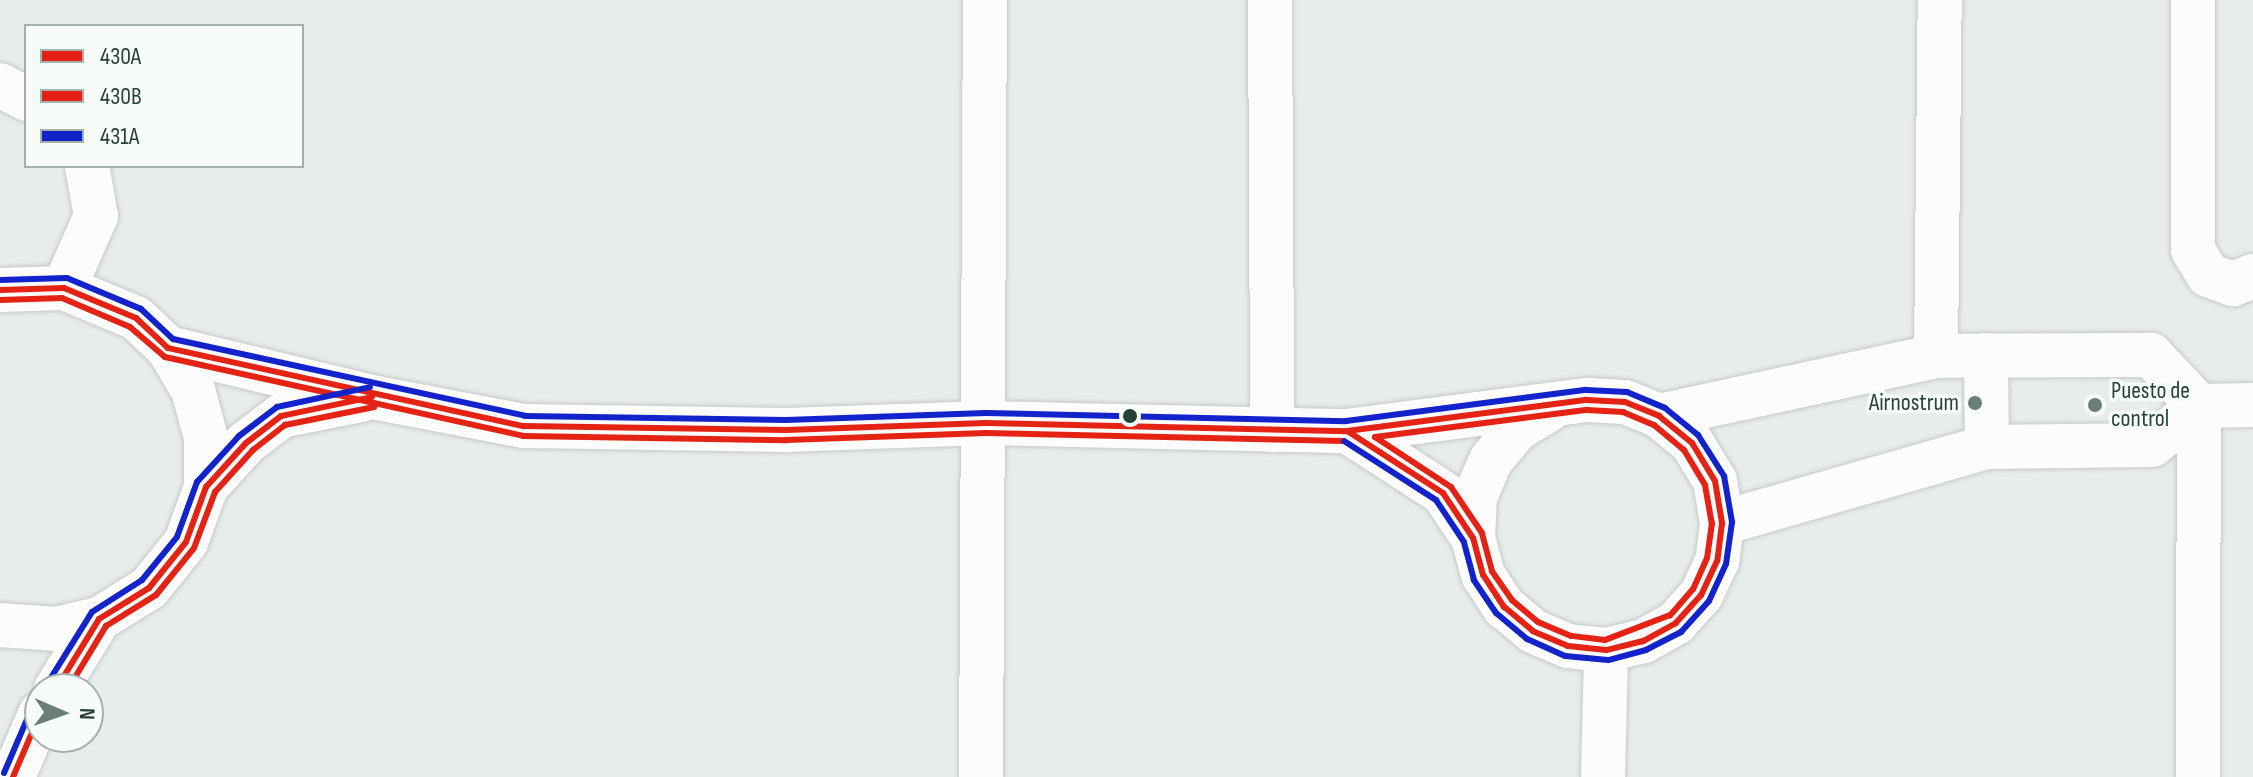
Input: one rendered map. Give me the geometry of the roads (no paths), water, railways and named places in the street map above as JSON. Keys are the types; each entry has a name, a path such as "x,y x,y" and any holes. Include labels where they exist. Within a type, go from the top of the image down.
{"street":[{"path":"981,777 986,423 985,0"},
{"path":"1270,0 1272,430"},
{"path":"1936,356 1940,0"},
{"path":"2193,0 2193,250 2208,275 2233,284 2253,276"},
{"path":"0,85 24,98"},
{"path":"64,288 96,216 87,168"},
{"path":"0,290 64,288 136,318 168,348 193,390 203,426 206,487"},
{"path":"168,348 372,397 524,426 786,430 986,423 1347,431 1600,401 1659,416 1692,443 1715,481 1722,523 1717,561 1701,595 1676,623 1643,641 1606,650 1556,641 1504,607 1483,575 1473,538 1475,497 1491,460 1517,429 1551,409"},
{"path":"1986,355 1987,447"},
{"path":"1659,416 1936,356 2151,355 2199,406 2198,777"},
{"path":"0,625 56,629 99,619 149,588 186,542 206,487 246,443 281,416 372,397"},
{"path":"1722,523 1987,447 2152,445 2199,406 2253,405"},
{"path":"1347,431 1443,493 1473,538"},
{"path":"66,673 99,619"},
{"path":"1603,777 1606,650"},
{"path":"13,777 24,751"}],"place":[{"name":"Airnostrum","path":"1975,403"},
{"name":"Puesto de control","path":"2095,405"}]}
